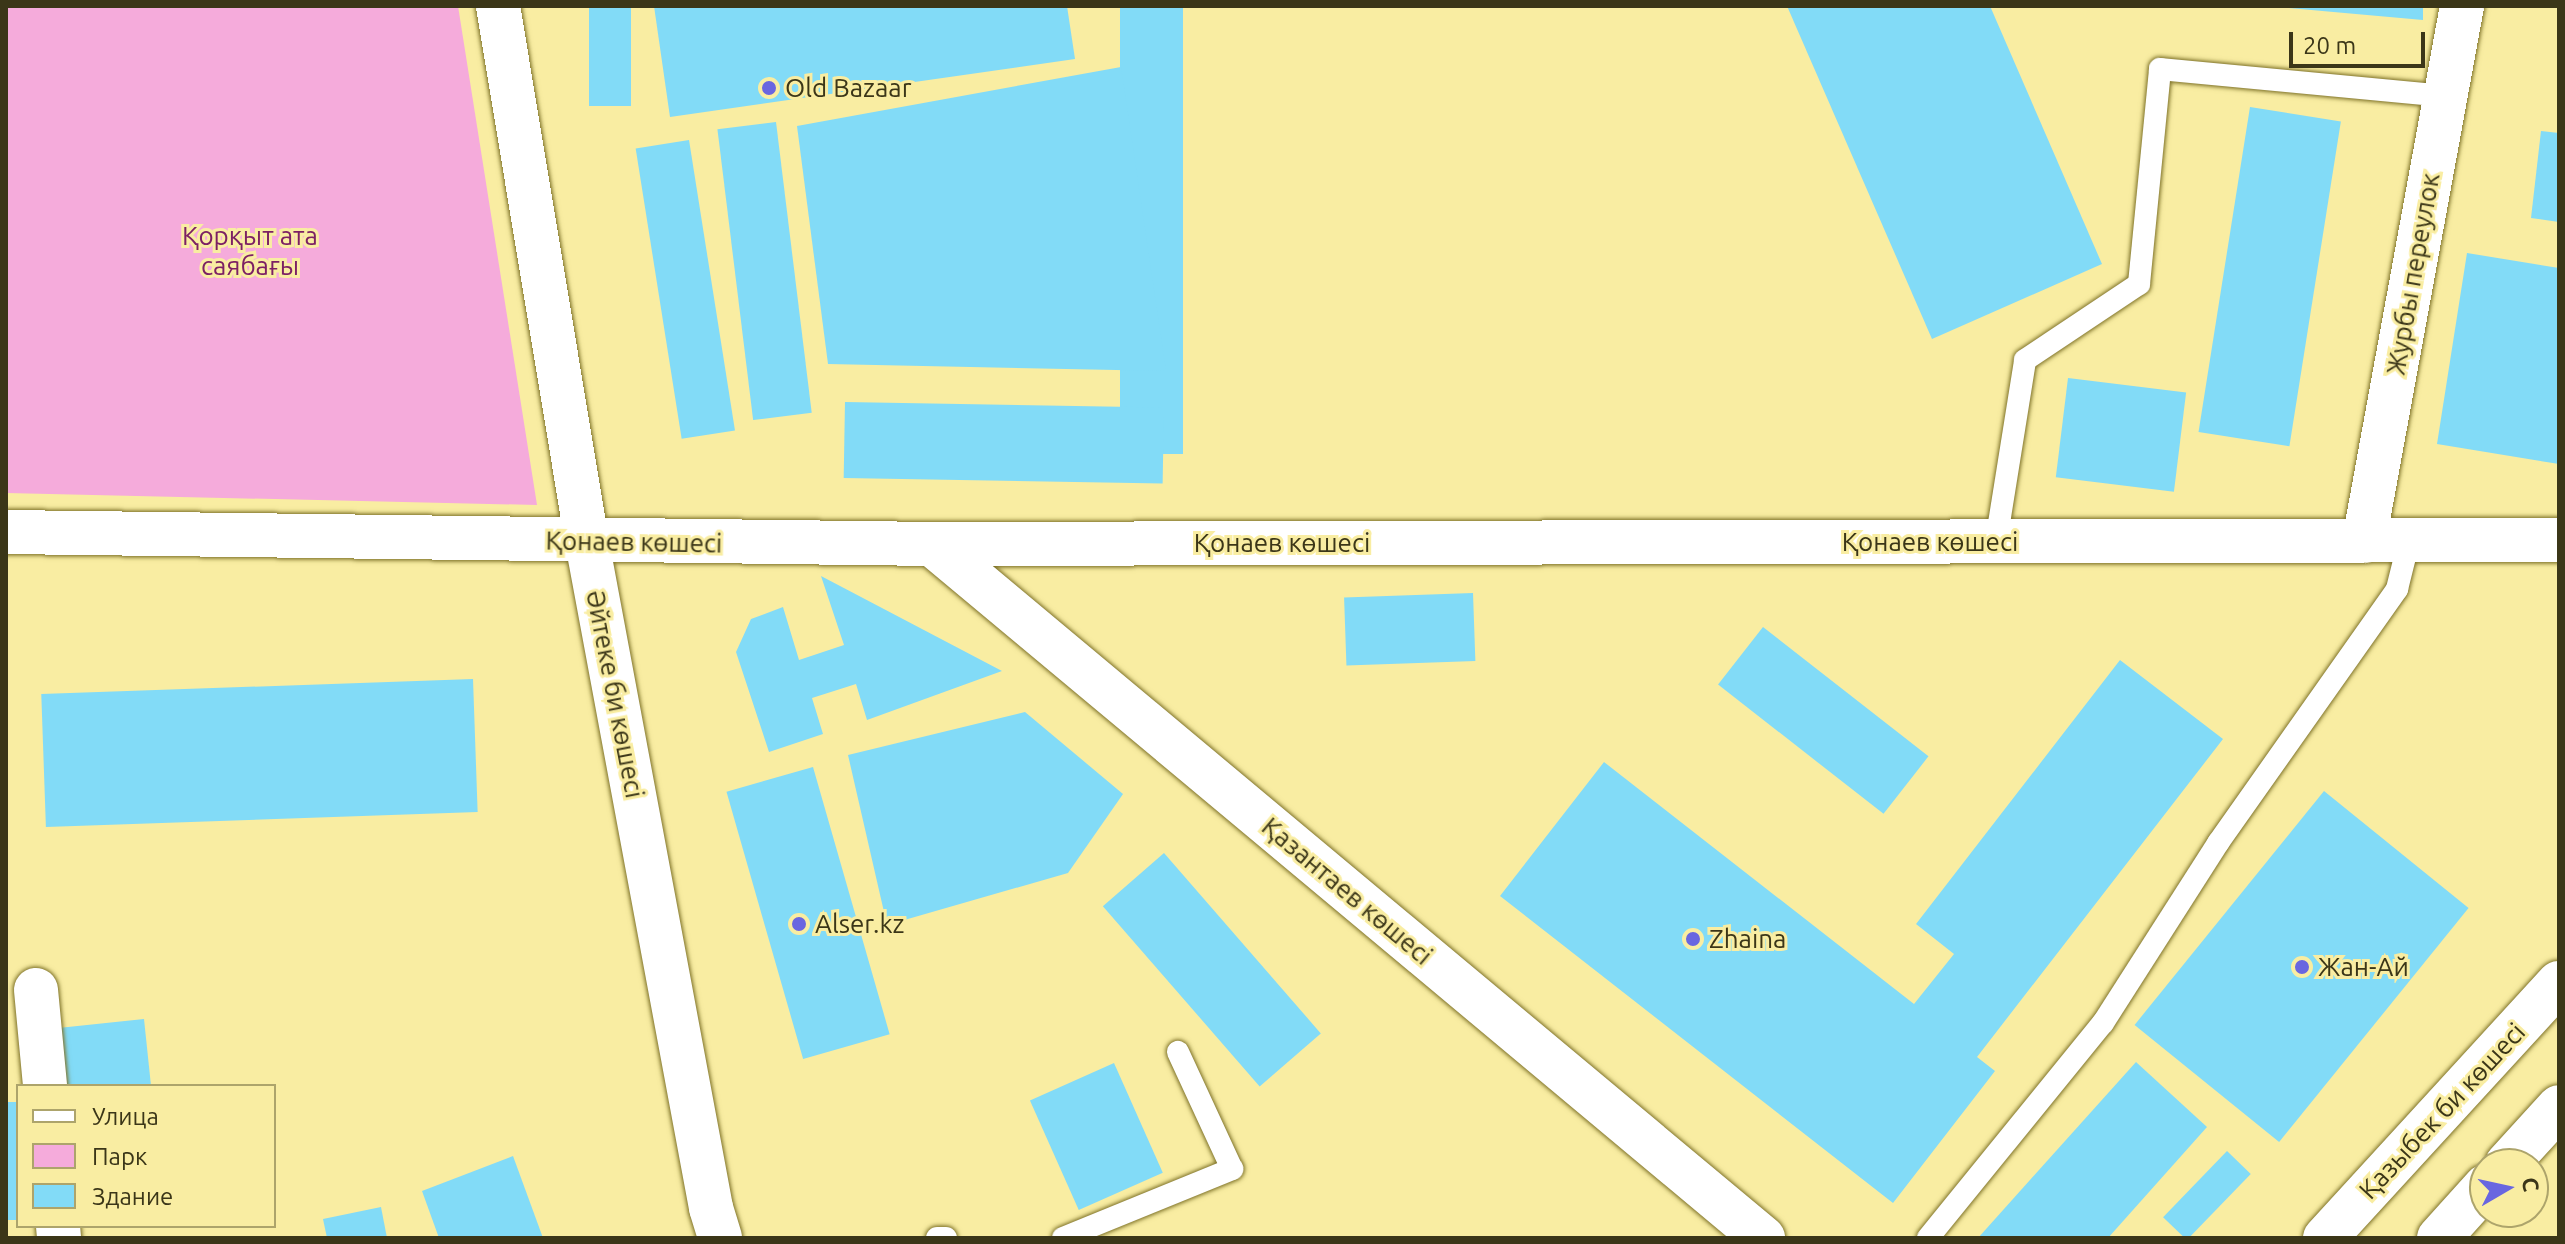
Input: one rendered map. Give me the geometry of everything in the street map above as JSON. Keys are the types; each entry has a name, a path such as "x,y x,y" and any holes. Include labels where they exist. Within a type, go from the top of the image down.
{"street":[{"name":"Әйтеке би көшесі","path":"498,6 587,542 711,1208 720,1238"},
{"name":"Журбы переулок","path":"2364,541 2462,6"},
{"name":"Қонаев көшесі","path":"6,532 587,542 932,544 2559,540"},
{"name":"Қазантаев көшесі","path":"932,544 1763,1238"},
{"name":"Қазыбек би көшесі","path":"2325,1238 2559,983"},
{"path":"36,990 45,1084"},
{"path":"2522,1148 2559,1107"},
{"path":"2439,1238 2469,1205"}],"lane":[{"path":"1996,542 2025,360 2139,284 2160,69 2445,96"},
{"path":"1928,1238 2103,1023 2218,843 2397,589 2409,541"},
{"path":"1063,1238 1232,1169 1178,1052"},
{"path":"937,1238 946,1238"}],"green space":[{"name":"Қорқыт ата саябағы","path":"6,6 458,6 537,505 6,493"}],"building":[{"path":"589,6 631,6 631,106 589,106"},
{"name":"Old Bazaar","path":"654,6 1067,6 1075,59 670,117"},
{"path":"1120,6 1183,6 1183,454 1120,454"},
{"path":"1787,6 1990,6 2102,264 1932,339"},
{"path":"2267,6 2423,6 2423,20"},
{"path":"1121,67 1166,371 828,364 797,126"},
{"path":"2250,107 2341,121 2289,446 2199,432"},
{"path":"776,122 812,413 753,420 717,129"},
{"path":"2541,131 2559,133 2559,222 2531,218"},
{"path":"689,140 735,430 682,439 636,148"},
{"path":"2467,253 2559,268 2559,464 2437,444"},
{"path":"2068,378 2186,393 2174,492 2056,477"},
{"path":"845,402 1164,408 1163,484 844,478"},
{"path":"821,576 1002,671 867,720 856,684 812,698 823,734 769,752 736,652 751,619 783,607 799,660 844,645"},
{"path":"1473,593 1475,661 1346,665 1344,598"},
{"path":"1763,627 1928,756 1884,814 1718,685"},
{"name":"Zhaina","path":"2120,660 2223,739 1977,1057 1995,1071 1893,1203 1500,896 1604,762 1914,1004 1954,954 1916,924"},
{"path":"473,679 478,812 46,827 41,694"},
{"path":"1025,712 1123,794 1068,873 887,925 848,755"},
{"path":"813,767 890,1034 803,1059 726,792"},
{"name":"Жан-Ай","path":"2324,791 2469,908 2279,1142 2135,1025"},
{"path":"1164,853 1321,1033 1260,1087 1103,906"},
{"path":"144,1019 151,1084 64,1084 58,1028"},
{"path":"2136,1062 2207,1127 2108,1238 1978,1238"},
{"path":"1114,1063 1163,1173 1079,1210 1030,1100"},
{"path":"6,1102 16,1102 16,1220 6,1220"},
{"path":"2227,1151 2251,1174 2189,1238 2185,1238 2163,1217"},
{"path":"513,1156 543,1238 439,1238 422,1191"},
{"path":"381,1207 387,1238 327,1238 323,1219"}],"place":[{"name":"Old Bazaar","path":"769,88"},
{"name":"Alser.kz","path":"799,924"},
{"name":"Zhaina","path":"1693,939"},
{"name":"Жан-Ай","path":"2302,967"}]}
